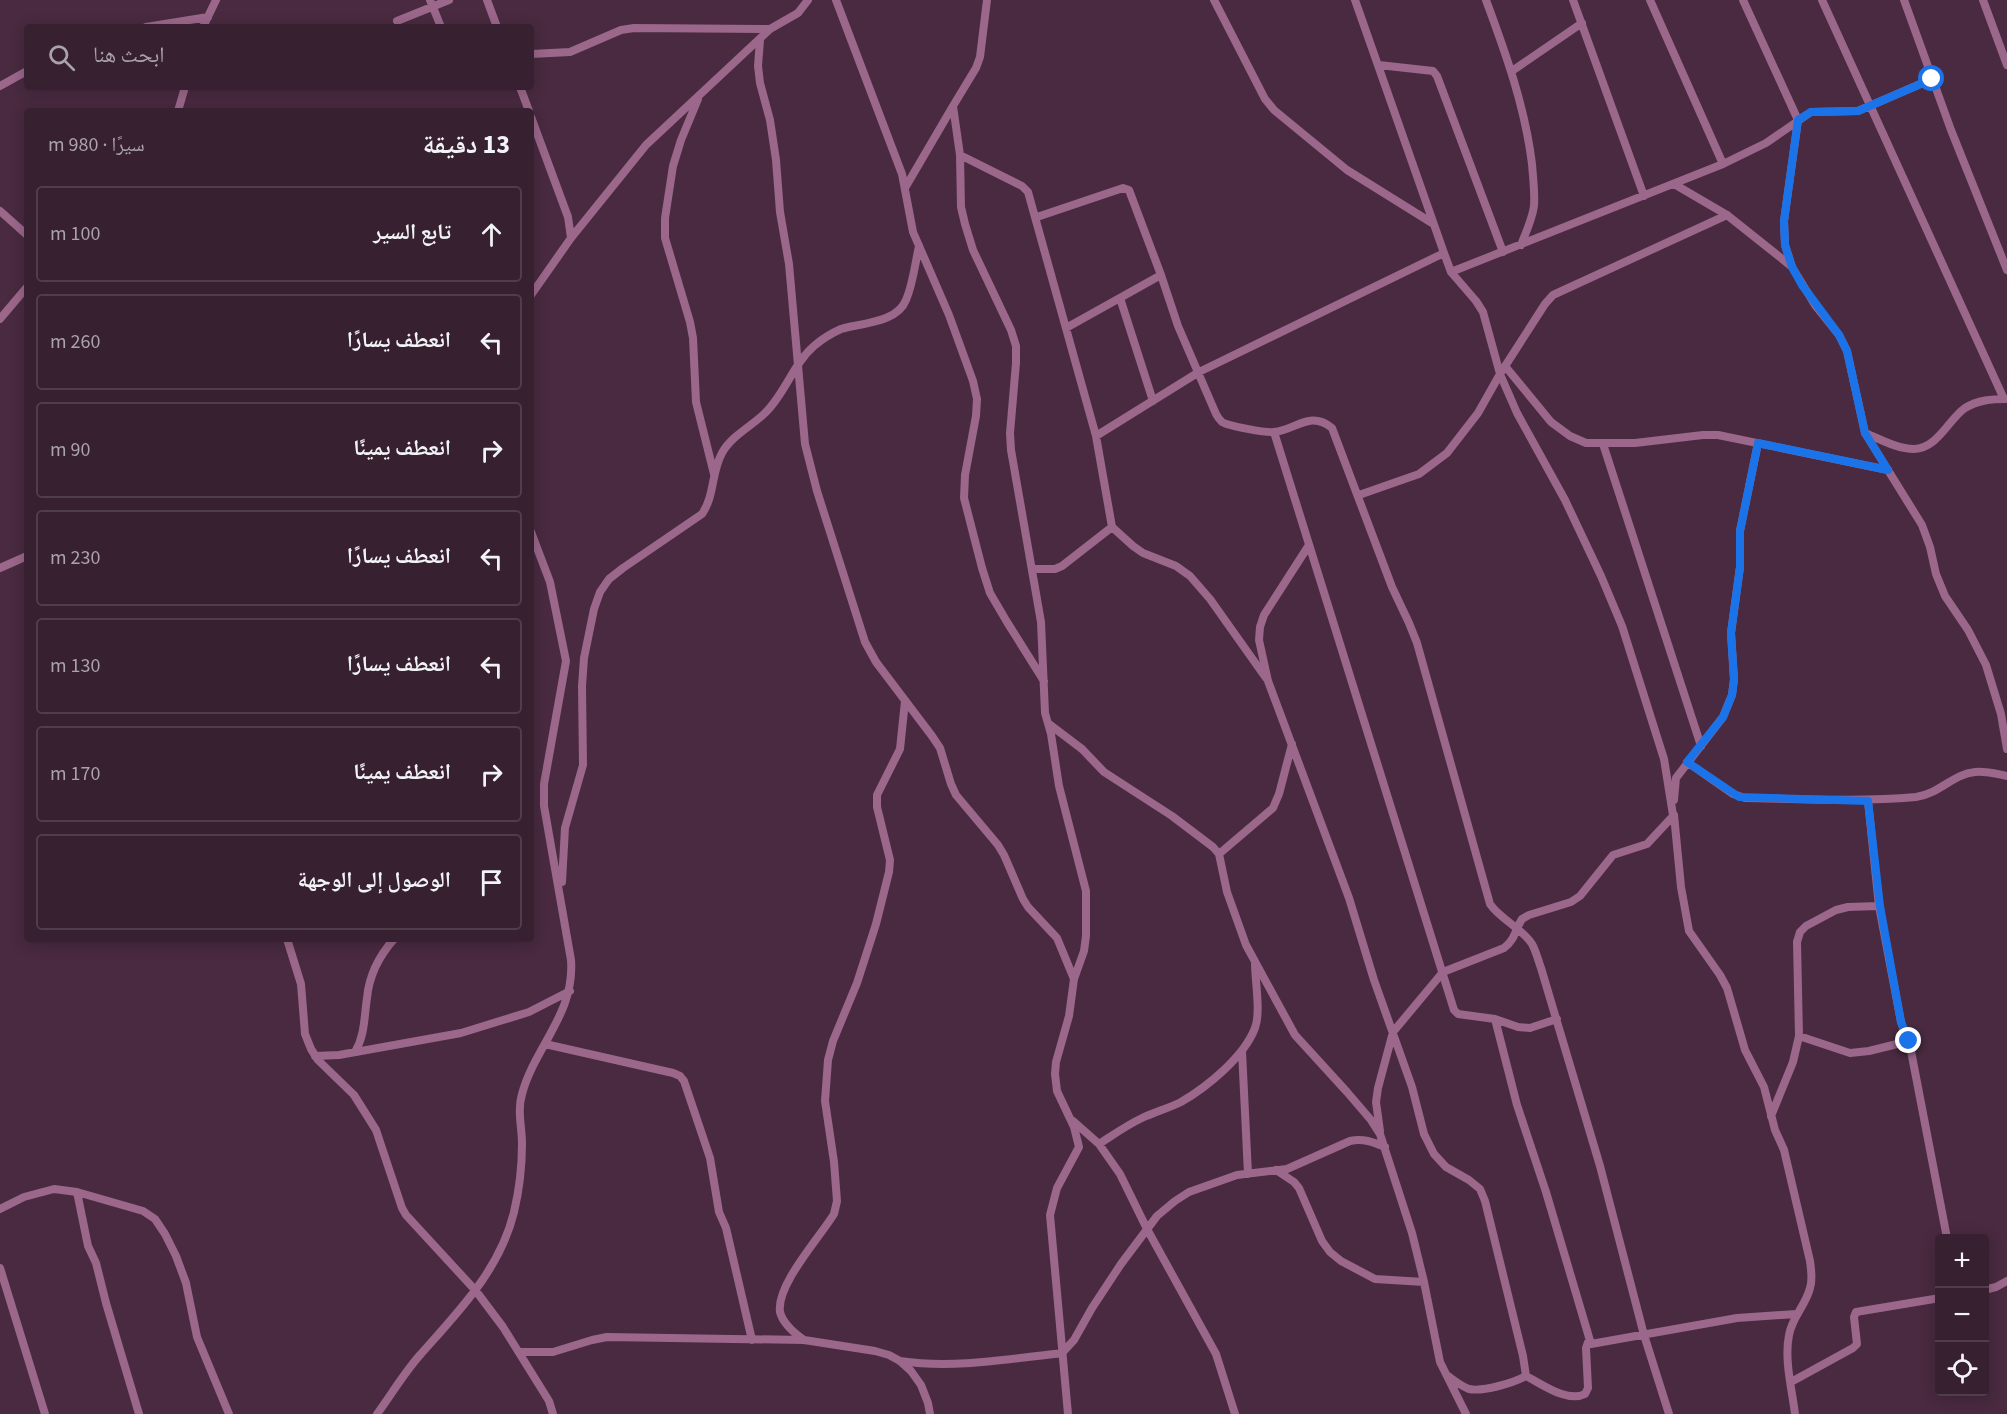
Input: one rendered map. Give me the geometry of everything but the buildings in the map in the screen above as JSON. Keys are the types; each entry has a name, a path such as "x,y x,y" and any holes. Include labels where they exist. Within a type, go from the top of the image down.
{"street":[{"path":"204,24 216,0"},
{"path":"397,21 431,3 448,0"},
{"path":"487,0 496,24"},
{"path":"534,291 571,238 646,145 770,29 798,12 808,0"},
{"path":"836,0 896,157 919,246 949,315 973,381 977,399 976,416 965,475 964,498 982,568 990,593 1044,682"},
{"path":"905,188 976,68 980,57 987,0"},
{"path":"1214,0 1274,110 1347,171 1432,223"},
{"path":"1355,0 1451,272 1476,301 1482,312 1524,428 1565,500 1601,576 1622,626 1664,759 1674,815 1681,887 1689,931 1727,988 1745,1050 1761,1080 1784,1150 1810,1261 1812,1278 1810,1291 1796,1314 1789,1332 1787,1347 1795,1414"},
{"path":"1486,0 1512,71 1528,135 1534,188 1531,221 1521,245"},
{"path":"1573,0 1644,196"},
{"path":"1650,0 1723,164"},
{"path":"1743,0 1798,120 1784,221 1785,245 1792,267 1811,298 1839,335 1847,351 1865,433 1922,525 1945,596 1968,630 1986,665 2001,714 2007,749"},
{"path":"1822,0 2005,399 1984,400 1965,408 1928,444 1915,449 1896,446 1865,433"},
{"path":"1904,0 1932,79 2007,270"},
{"path":"1983,0 2007,65"},
{"path":"431,3 440,24"},
{"path":"164,24 207,17"},
{"path":"1512,71 1582,23"},
{"path":"534,54 552,55 570,52 621,30 634,28 770,29"},
{"path":"760,40 758,66 773,136 780,212 789,264 805,444 810,468 865,642 940,748 951,784 957,795 987,830 1004,855 1028,907 1057,938 1074,979"},
{"path":"1379,64 1433,71 1437,76 1503,252"},
{"path":"0,86 24,73"},
{"path":"1451,272 1723,164 1766,143 1811,112 1858,111 1932,79"},
{"path":"179,108 184,90"},
{"path":"521,90 528,108"},
{"path":"699,96 673,166 664,218 665,238 690,322 696,402 714,474"},
{"path":"953,106 960,155 961,207 965,225 973,250 1011,330 1016,346 1010,433 1011,450 1041,622 1045,713 1049,724 1059,786 1086,891 1084,951 1074,979 1069,1016 1056,1062 1055,1074 1057,1091 1074,1127 1079,1147 1058,1188 1050,1215 1068,1414"},
{"path":"534,125 568,217 571,238"},
{"path":"960,155 1023,186 1028,192 1037,217 1096,436 1112,527 1143,553 1176,566 1190,576 1210,599 1268,681"},
{"path":"1674,184 1727,215 1792,267"},
{"path":"1037,217 1123,188 1129,190 1178,326 1221,421 1232,426 1274,432 1305,421 1317,420 1332,428 1392,588 1417,643 1490,904 1533,945 1557,1018 1603,1177 1644,1335 1669,1414"},
{"path":"0,211 24,232"},
{"path":"1359,495 1419,474 1447,453 1478,413 1502,370 1553,295 1727,215"},
{"path":"562,898 565,828 583,765 584,658 597,601 609,579 702,514 709,503 714,474 723,450 767,411 798,364 813,346 840,330 890,316 901,308 906,301 919,246"},
{"path":"1096,436 1198,372 1444,253"},
{"path":"1066,328 1161,275"},
{"path":"0,319 24,291"},
{"path":"1120,298 1153,400"},
{"path":"1502,370 1551,422 1570,436 1586,443 1635,443 1703,435 1728,436 1888,470"},
{"path":"1274,432 1454,1010 1458,1014 1495,1019 1518,1027 1530,1028 1557,1018"},
{"path":"1380,1134 1377,1095 1393,1032 1443,972 1510,944 1522,919 1571,902 1580,896 1613,855 1647,844 1674,815 1676,778 1723,717 1732,695 1734,680 1731,633 1740,567 1740,531 1758,443"},
{"path":"1603,444 1701,746"},
{"path":"1032,569 1062,566 1112,527"},
{"path":"377,1414 418,1357 476,1291 494,1264 514,1212 522,1148 519,1112 522,1095 538,1056 563,1012 570,991 571,960 562,898 544,806 544,784 566,662 550,582 534,540"},
{"path":"1309,545 1264,615 1260,627 1259,640 1268,681 1349,898 1412,1087 1424,1134 1434,1154 1446,1167 1480,1189 1485,1201 1526,1376"},
{"path":"0,568 24,557"},
{"path":"804,1340 787,1326 780,1313 781,1300 785,1285 834,1214 837,1201 825,1101 828,1060 873,934 889,872 890,854 877,807 877,795 900,749 905,701"},
{"path":"1049,724 1082,749 1104,772 1163,810 1213,847 1218,854 1227,892 1246,945 1295,1035 1353,1099 1380,1134 1412,1233 1435,1341 1445,1374 1466,1414"},
{"path":"1218,854 1273,808 1292,744"},
{"path":"1687,762 1739,797 1868,801 1919,796 1935,792 1964,775 1974,772 2007,776"},
{"path":"1868,801 1880,906 1901,1022 1909,1041 1946,1234"},
{"path":"1771,1116 1793,1062 1799,1036 1797,942 1800,932 1806,926 1836,910 1848,907 1880,906"},
{"path":"288,942 301,984 305,1034 310,1049 354,1095 376,1130 402,1209 476,1291 519,1352 549,1401 553,1414"},
{"path":"354,1052 363,1032 370,981 377,963 392,942"},
{"path":"1099,1144 1144,1117 1191,1095 1215,1077 1242,1051 1256,1027 1255,962"},
{"path":"315,1056 330,1056 461,1033 529,1012 570,991"},
{"path":"1495,1019 1517,1105 1546,1192 1591,1344"},
{"path":"1799,1036 1850,1053 1869,1051 1909,1041"},
{"path":"545,1044 673,1073 684,1081 710,1158 719,1212 726,1228 752,1340"},
{"path":"1242,1051 1248,1174"},
{"path":"1068,1116 1099,1144 1120,1174 1147,1229 1216,1354 1235,1414"},
{"path":"900,1361 947,1365 1062,1353 1069,1348 1092,1308 1157,1216 1189,1192 1220,1180 1293,1166 1358,1139 1368,1140 1385,1147"},
{"path":"1276,1170 1299,1188 1322,1240 1330,1252 1341,1261 1375,1279 1424,1282"},
{"path":"0,1209 24,1197 54,1189 77,1192 143,1211 155,1219 176,1256 186,1283 197,1337 229,1414"},
{"path":"77,1192 88,1246 96,1263 139,1414"},
{"path":"0,1268 45,1414"},
{"path":"1989,1289 2007,1281"},
{"path":"1791,1382 1857,1344 1854,1317 1856,1312 1935,1299"},
{"path":"1526,1376 1562,1394 1579,1397 1585,1394 1588,1388 1586,1347 1588,1342 1591,1344 1737,1318 1796,1314"},
{"path":"519,1352 553,1352 607,1337 804,1340 875,1351 900,1361 921,1385 930,1414"},
{"path":"1445,1374 1460,1385 1477,1390 1511,1383 1526,1376"}],"route":[{"path":"1909,1041 1901,1022 1880,906 1868,801 1739,797 1687,762 1723,717 1732,695 1734,680 1731,633 1740,567 1740,531 1758,443 1888,470 1865,433 1847,351 1839,335 1802,285 1792,267 1785,245 1784,221 1798,120 1811,112 1858,111 1932,79"}]}
